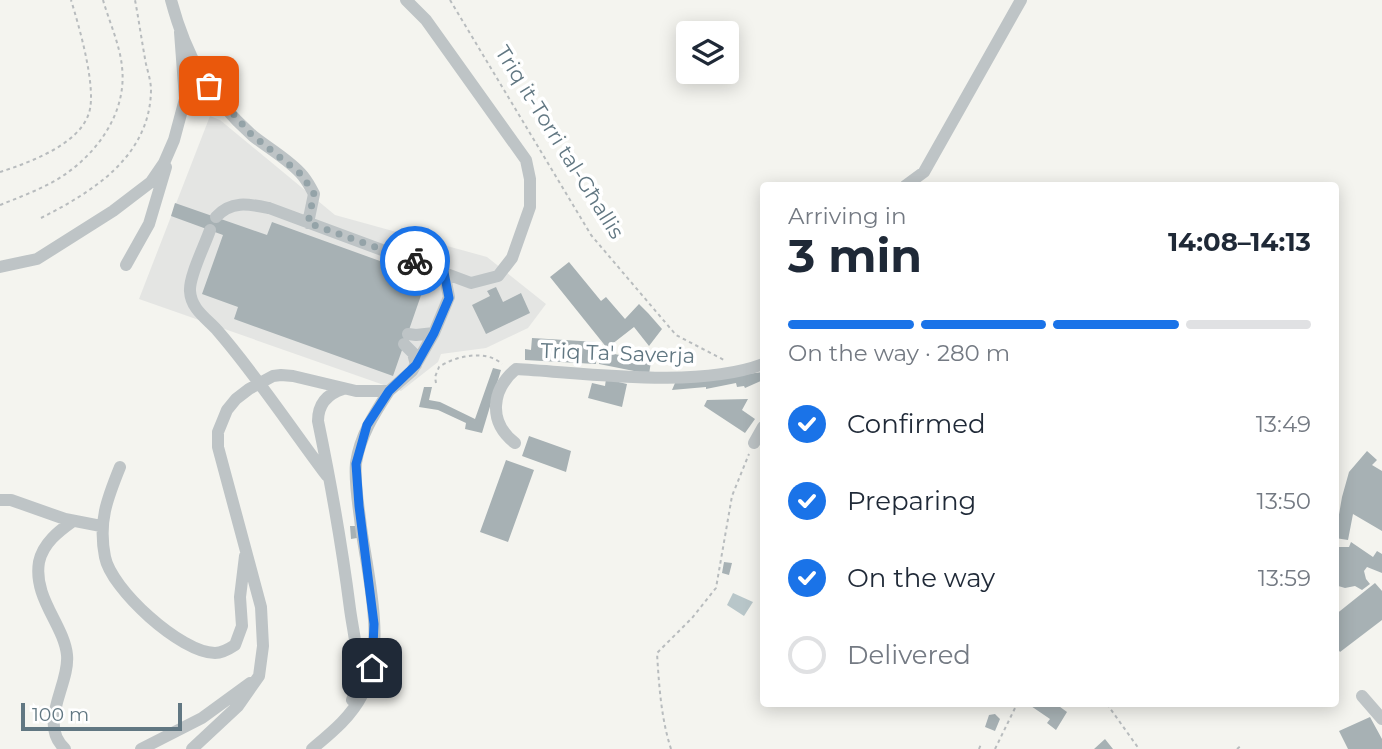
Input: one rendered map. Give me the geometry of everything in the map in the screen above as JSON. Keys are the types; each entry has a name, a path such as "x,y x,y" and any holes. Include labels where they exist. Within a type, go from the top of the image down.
{"street":[{"path":"171,0 195,69 251,134 302,175 314,194 308,223"},
{"path":"312,749 345,720 363,694 372,668 374,624 356,464 367,425 389,391 416,365 449,298 460,287 498,276 512,258 530,207 526,160 434,31 406,0"},
{"path":"910,182 924,172 1021,0"},
{"path":"126,265 149,224 185,99 180,32"},
{"path":"184,90 189,83 196,80 209,86"},
{"path":"0,267 37,259 113,211 150,182 164,163 174,140"},
{"path":"216,217 223,209 233,205 250,204 270,208 471,283"},
{"path":"211,230 190,288 192,301 260,383 330,479"},
{"path":"444,272 449,298"},
{"path":"416,365 406,339 434,333"},
{"name":"Triq Ta' Saverja","path":"515,443 506,436 498,423 494,405 506,377 516,369 649,377 720,374 745,371 760,365"},
{"path":"192,749 238,706 259,676 264,646 261,607 218,447 221,421 236,399 260,383 281,374 343,389 389,391"},
{"path":"343,389 328,395 318,415 358,665 357,685 345,720"},
{"path":"754,443 760,432"},
{"path":"120,467 101,526 106,560 120,585 160,628 192,647 210,652 223,652 235,645 242,626 240,597 246,549"},
{"path":"0,499 11,500 73,521 101,526"},
{"path":"65,749 55,728 54,709 67,670 67,654 44,600 39,562 48,542 73,521"},
{"path":"141,749 202,718 259,676"},
{"path":"1362,696 1382,719"}],"path":[{"path":"0,172 31,162 62,144 79,129 89,113 90,87 71,0"},
{"path":"0,205 47,186 80,163 104,136 120,105 122,67 103,0"},
{"path":"41,218 82,197 106,178 123,162 138,140 151,90 135,0"},
{"name":"Triq it-Torri tal-Għallis","path":"450,0 591,235 676,335 745,371"},
{"path":"436,383 439,367 456,359 491,357 516,369"},
{"path":"671,749 659,687 657,653 716,589 732,496 754,443"},
{"path":"995,749 1016,707"},
{"path":"1109,707 1139,749"},
{"path":"979,749 981,744"},
{"path":"1237,749 1242,745"}],"shaded area":[{"path":"210,116 220,120 335,215 487,257 546,304 528,328 486,348 441,354 438,362 401,391 139,299"},
{"path":"733,593 753,602 744,616 727,605"}],"building":[{"path":"175,203 267,235 272,222 427,278 393,376 234,319 238,307 202,294 223,235 171,216"},
{"path":"569,262 601,301 606,297 625,319 639,304 648,313 662,329 649,346 634,327 607,348 550,277"},
{"path":"496,287 503,302 521,293 530,313 486,334 472,305 490,296 487,291"},
{"path":"532,338 597,342 596,364 525,360 525,349 531,350"},
{"path":"601,351 651,362 649,374 599,364"},
{"path":"493,368 501,370 482,433 465,429 466,423 438,410 419,407 424,387 432,387 429,400 440,402 475,419"},
{"path":"760,372 760,381 745,388 737,387 736,383 706,389 672,390 675,383"},
{"path":"606,379 627,384 622,407 588,398 592,383 605,386"},
{"path":"748,399 742,410 755,419 745,433 704,406 707,400"},
{"path":"529,436 571,451 566,472 522,456"},
{"path":"1367,451 1377,460 1372,465 1382,471 1382,531 1353,514 1348,540 1339,539 1339,515 1349,472"},
{"path":"506,460 534,470 508,542 480,532"},
{"path":"350,526 356,526 357,538 351,539"},
{"path":"1351,542 1373,557 1377,551 1382,554 1382,573 1367,567 1364,571 1370,584 1362,590 1355,586 1339,586 1339,547 1349,547"},
{"path":"724,562 732,563 729,575 722,573"},
{"path":"1375,583 1382,591 1382,620 1340,652 1339,612"},
{"path":"1032,707 1060,707 1067,712 1056,730 1047,723 1050,719"},
{"path":"995,714 1000,719 995,731 985,727 989,715"},
{"path":"1370,717 1382,739 1382,749 1348,749 1339,731"},
{"path":"1105,739 1113,749 1094,749"}],"way so far":[{"path":"209,86 251,134 302,175 314,194 308,223 415,261"}],"route":[{"path":"372,668 374,624 356,464 367,425 389,391 416,365 449,298 444,272 415,261"}]}
